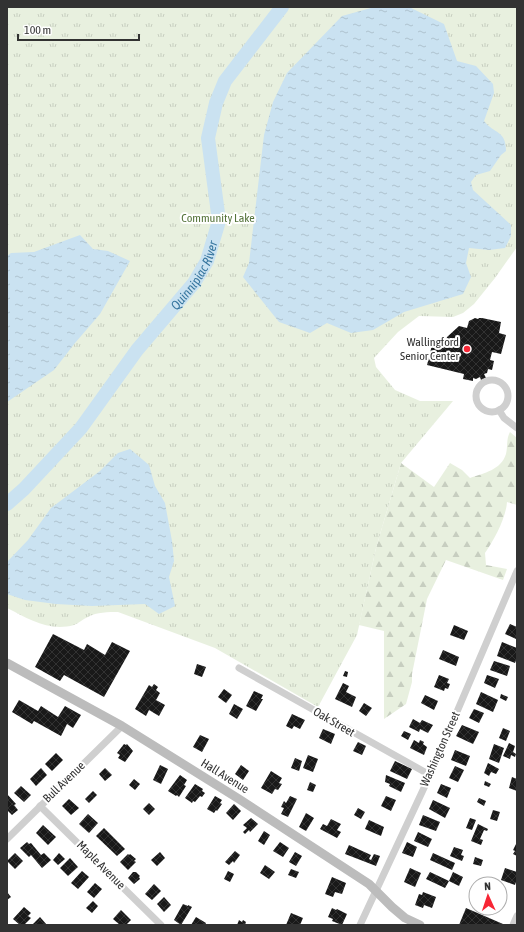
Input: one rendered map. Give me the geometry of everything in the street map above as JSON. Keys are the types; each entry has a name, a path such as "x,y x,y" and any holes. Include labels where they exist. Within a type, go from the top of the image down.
{"main road":[{"name":"Hall Avenue","path":"7,663 122,726 239,799 369,884 405,918 420,925"}],"street":[{"path":"491,379 502,382 508,391 507,402 499,410 490,412 485,410 478,403 476,393 478,388 486,381 491,379"},
{"path":"499,410 504,418 517,428"},
{"name":"Washington Street","path":"360,925 430,775 517,571"},
{"name":"Oak Street","path":"239,668 430,775"},
{"name":"Bull Avenue","path":"7,839 122,726"},
{"name":"Maple Avenue","path":"40,806 161,925"},
{"path":"513,925 517,916"}],"green space":[{"name":"Community Lake","path":"7,7 517,7 517,247 474,304 463,313 453,317 419,316 398,332 374,358 376,367 395,390 420,401 453,401 401,463 376,548 357,635 318,707 215,648 118,612 95,614 74,625 56,627 39,623 7,608"},
{"path":"510,432 517,438 517,505 507,502 502,522 485,553 486,565 507,569 503,580 446,560 427,599 412,674 412,682 406,704 384,719 384,631 359,625 376,548 401,463 434,487 450,463 462,470 470,478 491,470 500,464 506,454"}],"water":[{"name":"Community Lake","path":"409,7 444,24 457,61 476,66 493,84 494,93 484,121 502,136 506,151 501,155 490,171 476,175 471,182 473,190 511,225 511,236 505,248 489,250 469,248 466,263 471,277 463,294 404,312 373,330 351,333 327,323 310,333 279,322 243,277 249,263 264,135 273,102 287,73 342,16 371,8"},
{"path":"80,235 93,249 108,251 130,261 100,314 54,370 7,402 7,256 11,253 34,252"},
{"path":"130,449 149,465 155,486 165,503 174,561 169,577 175,606 159,614 145,604 92,606 56,604 25,600 7,594 7,562 28,540 51,508 100,471 118,453"}],"building":[{"name":"Wallingford Senior Center","path":"475,318 501,322 499,333 506,335 501,354 492,352 490,360 494,361 492,370 488,369 487,373 484,374 486,378 481,380 480,377 476,379 473,378 473,381 463,379 464,374 427,365 432,345 436,346 436,343 445,345 447,337 459,326 467,328 469,321"},
{"path":"510,624 517,627 516,639 505,634"},
{"path":"454,625 468,631 464,640 450,635"},
{"path":"53,634 84,650 87,644 105,655 112,642 130,651 104,697 64,675 60,681 35,667"},
{"path":"502,642 517,648 517,658 515,663 497,656"},
{"path":"443,650 459,657 456,666 439,659"},
{"path":"494,661 510,666 507,676 490,670"},
{"path":"197,664 206,667 202,677 194,674"},
{"path":"345,671 348,672 347,677 343,676"},
{"path":"439,675 449,679 447,683 450,684 448,689 445,688 444,691 434,687"},
{"path":"487,675 499,679 495,688 484,683"},
{"path":"343,683 349,686 346,692 356,697 352,707 335,699"},
{"path":"154,684 158,687 156,690 160,693 156,700 165,705 159,716 149,710 146,716 135,709 149,685 152,687"},
{"path":"224,689 232,695 226,703 218,697"},
{"path":"254,691 263,695 261,699 263,699 256,711 246,706"},
{"path":"481,692 498,700 493,712 476,704"},
{"path":"501,694 508,697 506,701 500,698"},
{"path":"425,695 438,701 434,710 421,703"},
{"path":"19,700 38,711 41,706 58,717 65,706 81,715 73,728 67,724 61,736 34,721 32,724 12,712"},
{"path":"364,703 372,708 366,716 359,711"},
{"path":"234,704 243,709 237,719 229,714"},
{"path":"474,709 484,713 479,723 469,718"},
{"path":"292,714 305,720 300,729 294,726 292,729 286,726"},
{"path":"413,719 420,723 422,720 433,725 428,733 420,729 419,732 409,727"},
{"path":"462,725 479,732 473,744 456,736"},
{"path":"503,728 510,731 506,741 499,738"},
{"path":"323,729 335,734 331,744 319,738"},
{"path":"404,731 411,734 408,740 401,736"},
{"path":"200,735 209,739 202,752 193,747"},
{"path":"414,740 419,743 420,740 424,742 423,744 427,747 424,755 410,748"},
{"path":"358,742 366,746 362,755 353,751"},
{"path":"509,743 515,746 513,752 516,754 515,757 511,755 510,759 503,756"},
{"path":"124,744 127,744 133,751 125,762 118,758 120,755 117,753"},
{"path":"494,744 504,748 499,763 489,759"},
{"path":"455,750 470,756 466,766 451,760"},
{"path":"56,753 63,760 52,771 45,764"},
{"path":"308,755 318,759 313,772 303,768"},
{"path":"295,758 302,761 299,771 291,768"},
{"path":"395,761 412,769 407,779 390,771"},
{"path":"488,763 499,769 496,774 491,772 489,776 484,773"},
{"path":"160,765 168,769 161,784 153,780"},
{"path":"241,765 249,771 243,780 235,774"},
{"path":"455,766 464,770 458,782 449,778"},
{"path":"41,768 47,775 36,786 30,779"},
{"path":"105,768 112,775 105,781 99,774"},
{"path":"271,771 282,778 279,783 282,784 278,790 275,789 272,794 261,788"},
{"path":"180,775 187,780 184,785 186,786 179,797 168,791"},
{"path":"386,775 405,783 401,792 389,786 390,784 385,782"},
{"path":"512,777 517,779 517,791 509,788"},
{"path":"134,779 140,784 135,790 129,785"},
{"path":"485,781 491,784 489,787 484,785"},
{"path":"310,782 316,785 313,792 307,790"},
{"path":"195,784 203,789 202,791 205,793 202,797 200,796 195,802 193,801 192,803 185,798"},
{"path":"441,784 451,788 447,798 437,793"},
{"path":"21,786 31,795 24,802 14,793"},
{"path":"93,791 97,795 89,803 85,799"},
{"path":"7,794 16,804 14,805 18,810 12,815 7,810"},
{"path":"215,796 222,800 220,803 222,804 214,813 207,809"},
{"path":"290,796 297,799 288,817 281,814 284,808 281,807 284,801 286,803"},
{"path":"386,796 396,800 391,811 381,806"},
{"path":"479,798 486,801 484,806 477,802"},
{"path":"69,799 79,808 71,815 62,806"},
{"path":"433,800 450,808 445,818 429,809"},
{"path":"149,803 155,809 149,815 143,809"},
{"path":"234,804 241,811 233,820 226,813"},
{"path":"358,808 365,812 361,819 354,815"},
{"path":"493,810 500,812 497,821 490,819"},
{"path":"306,813 314,818 306,831 299,827"},
{"path":"88,814 98,823 89,833 79,824"},
{"path":"423,815 440,822 436,831 419,825"},
{"path":"251,818 258,824 250,832 249,830 245,834 243,832 247,828 243,825"},
{"path":"470,818 476,820 472,830 466,828"},
{"path":"331,819 341,824 337,830 341,832 337,838 320,829 323,824 327,826"},
{"path":"369,820 384,827 381,836 365,829"},
{"path":"478,824 488,829 487,831 484,830 480,839 483,840 481,845 471,841"},
{"path":"43,825 56,837 48,845 36,833"},
{"path":"104,828 125,849 117,856 96,836"},
{"path":"264,831 270,835 264,845 258,841"},
{"path":"418,832 432,839 428,847 414,841"},
{"path":"27,842 29,844 31,843 41,855 44,853 51,860 42,868 31,855 29,857 20,848"},
{"path":"280,842 289,848 283,857 273,851"},
{"path":"407,842 417,847 413,857 402,853"},
{"path":"517,844 517,856 513,854"},
{"path":"349,845 371,855 369,859 371,860 374,854 380,856 376,866 345,854"},
{"path":"454,847 463,850 461,855 464,856 462,861 450,856"},
{"path":"235,851 240,855 234,863 233,861 229,865 225,862"},
{"path":"160,852 165,858 157,866 151,860"},
{"path":"295,852 302,856 296,866 289,862"},
{"path":"15,853 23,861 15,869 7,861"},
{"path":"59,853 65,859 58,865 53,860"},
{"path":"433,853 455,863 452,870 430,860"},
{"path":"128,854 136,859 134,861 136,862 128,870 120,862"},
{"path":"475,857 483,860 481,866 473,864"},
{"path":"70,858 78,867 68,876 60,868"},
{"path":"265,865 275,872 269,879 260,873"},
{"path":"410,868 421,873 415,887 404,882"},
{"path":"505,868 517,872 515,885 508,882 508,876 502,876"},
{"path":"291,869 299,872 296,878 288,875"},
{"path":"82,871 89,877 78,889 71,883"},
{"path":"228,871 234,874 230,882 224,879"},
{"path":"133,872 136,872 140,876 140,879 134,884 128,878"},
{"path":"430,872 449,881 445,888 426,879"},
{"path":"453,872 463,877 459,886 449,881"},
{"path":"332,877 346,883 342,894 335,892 333,897 325,894"},
{"path":"95,883 102,889 94,898 87,892"},
{"path":"154,884 161,891 152,900 145,894"},
{"path":"7,892 11,897 7,900"},
{"path":"423,892 436,897 432,908 424,905 423,908 415,905 419,894 422,895"},
{"path":"164,897 171,905 164,912 157,904"},
{"path":"93,901 98,906 92,913 86,908"},
{"path":"183,904 192,907 181,925 174,920"},
{"path":"24,907 31,913 28,916 31,918 24,925 20,925 13,919"},
{"path":"332,908 347,914 342,925 332,921 333,919 328,917"},
{"path":"466,908 468,909 468,916 484,916 503,924 503,925 459,925"},
{"path":"121,910 131,920 126,925 120,925 113,919"},
{"path":"291,913 303,918 300,925 286,925"},
{"path":"40,917 47,925 32,925"},
{"path":"196,917 206,923 205,925 191,925"},
{"path":"239,920 246,922 245,925 237,925"}],"waterway":[{"name":"Quinnipiac River","path":"7,504 24,489 81,428 137,350 194,283 207,261 219,221 208,138 216,103 225,81 282,7"}],"place":[{"name":"Wallingford Senior Center","path":"467,349"}]}
